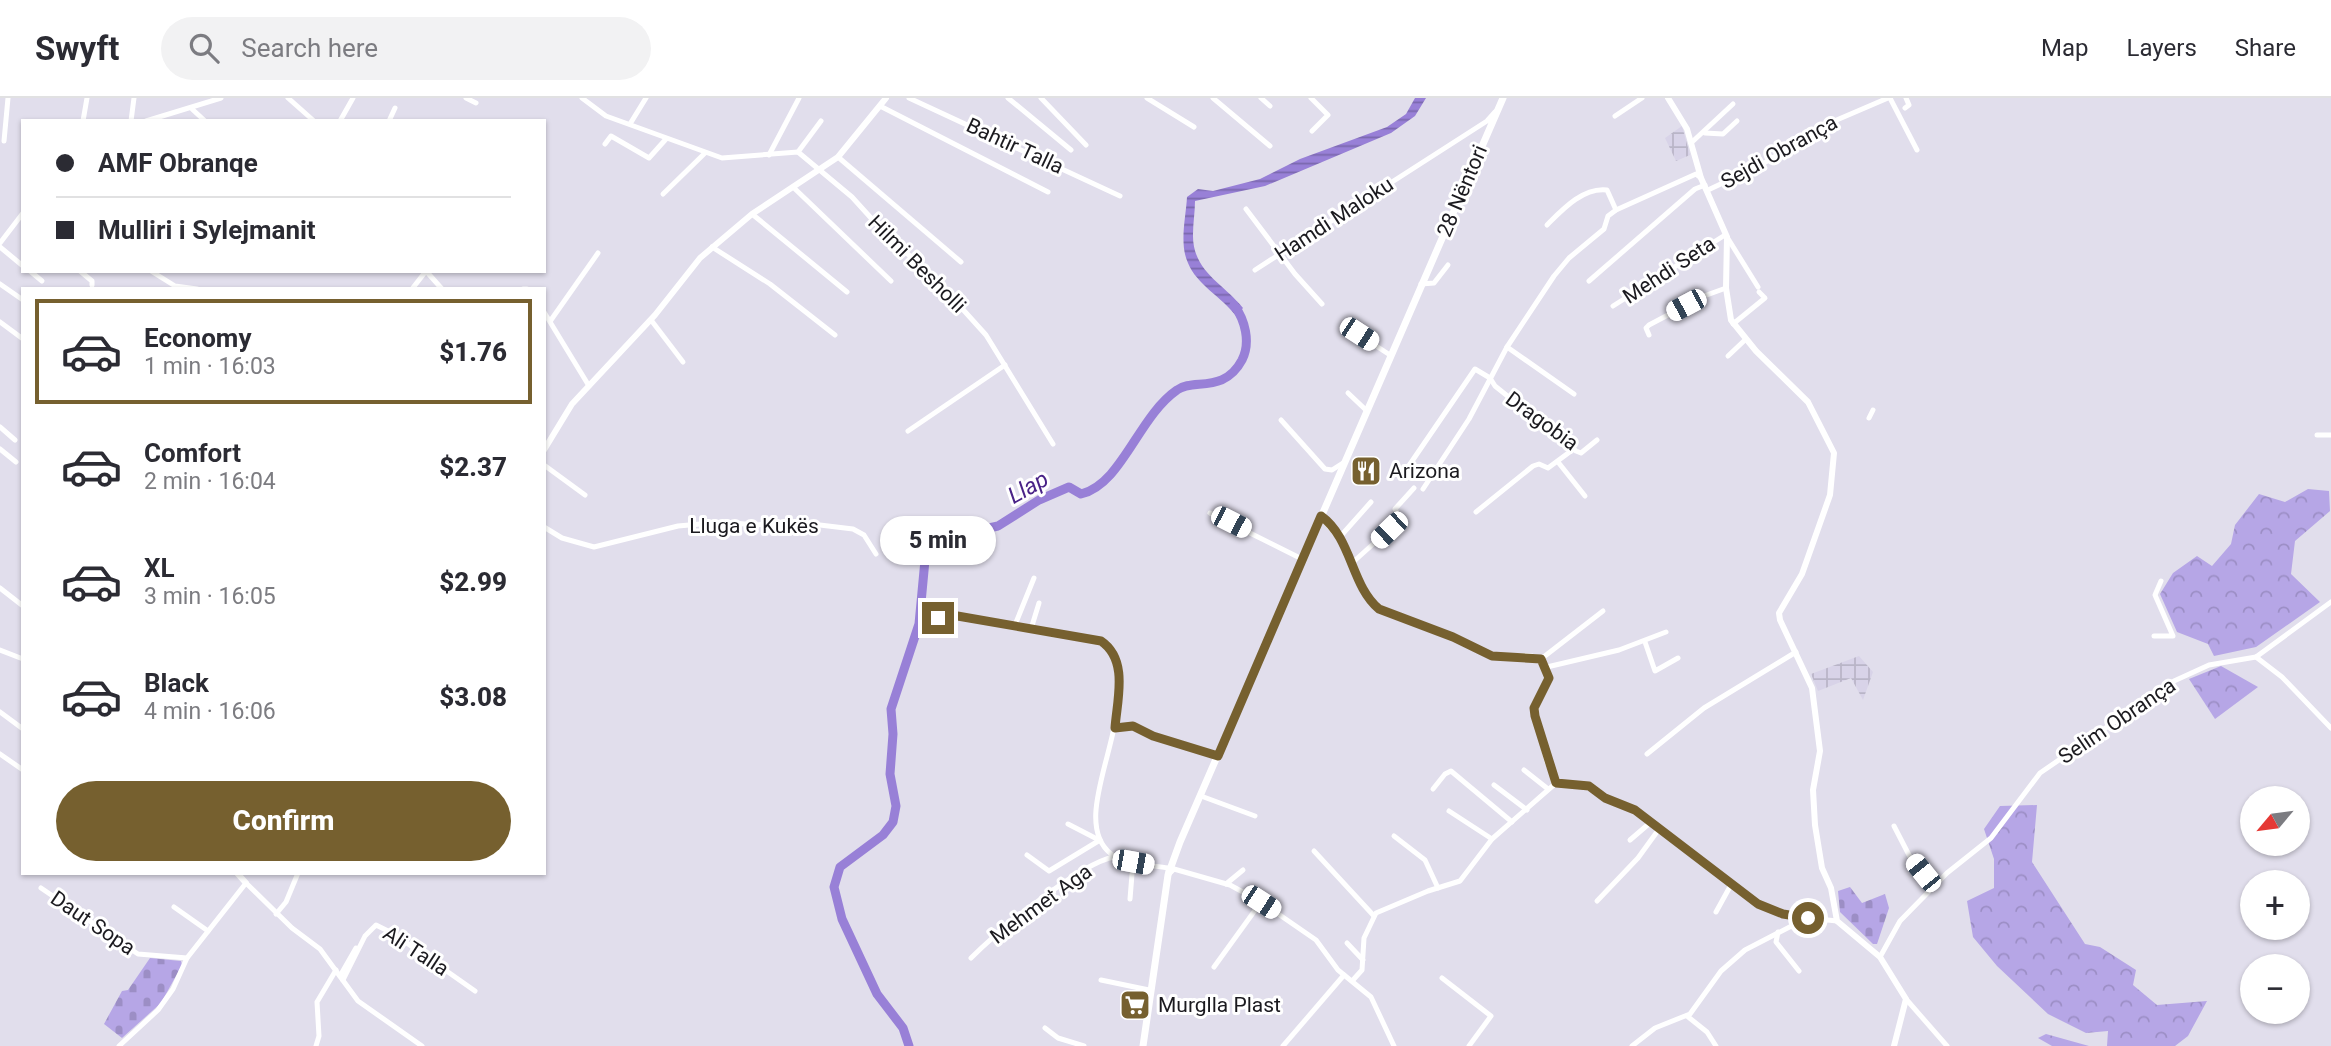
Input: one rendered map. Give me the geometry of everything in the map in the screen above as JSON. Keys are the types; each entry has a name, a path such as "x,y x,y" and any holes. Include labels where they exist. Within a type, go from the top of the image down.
{"main road":[{"name":"28 Nëntori","path":"1143,1046 1168,875 1343,463 1503,98"}],"street":[{"path":"4,141 8,98"},
{"path":"83,119 87,98"},
{"path":"131,119 134,98"},
{"path":"195,98 194,108 203,119"},
{"path":"153,119 221,98"},
{"path":"288,98 312,119"},
{"path":"341,119 352,98"},
{"path":"466,98 476,103"},
{"path":"582,98 606,116 722,158 798,152 821,121"},
{"path":"630,124 646,98"},
{"path":"769,155 799,98"},
{"path":"546,444 572,404 651,320 712,247 752,214 838,157 886,98"},
{"name":"Bahtir Talla","path":"908,98 1121,196"},
{"path":"1008,98 1071,150"},
{"path":"1041,98 1086,145"},
{"path":"1147,98 1194,127"},
{"path":"1213,98 1270,146"},
{"path":"1261,98 1270,106"},
{"path":"1311,98 1328,115 1312,131"},
{"path":"1615,116 1642,98"},
{"name":"Sejdi Obrança","path":"1589,281 1695,189 1707,187 1761,165 1825,125 1889,98 1917,150"},
{"path":"1905,108 1909,106 1906,98"},
{"path":"1671,100 1687,128 1701,178"},
{"path":"1691,143 1734,104"},
{"path":"880,106 1048,192"},
{"path":"389,119 395,108"},
{"name":"Hamdi Maloku","path":"1255,270 1487,121 1496,111"},
{"path":"1704,133 1723,134 1737,121"},
{"path":"605,144 611,136 649,158 666,139"},
{"name":"Hilmi Besholli","path":"798,152 852,197 890,239 930,273 986,335 1054,444"},
{"path":"663,194 705,153"},
{"path":"838,157 961,262"},
{"name":"Hamdi Maloku","path":"1414,168 1422,174"},
{"path":"1423,489 1476,407 1507,347 1558,270 1604,229 1608,216 1616,211 1696,174 1701,178 1726,236 1765,298 1733,324"},
{"path":"793,187 891,281"},
{"path":"1547,226 1569,203 1598,188 1607,190 1616,211"},
{"path":"1246,209 1280,255 1322,303"},
{"path":"752,214 847,292"},
{"path":"21,216 0,245 21,264"},
{"path":"16,222 21,226"},
{"path":"1726,236 1726,288 1729,315 1733,324 1808,402 1835,453 1829,499 1802,574 1779,613 1782,631 1796,652 1812,688 1819,751 1813,790 1815,825 1822,868 1831,888 1837,921"},
{"name":"Mehdi Seta","path":"1613,306 1726,236"},
{"path":"712,247 771,284 835,335"},
{"path":"551,320 598,253"},
{"name":"28 Nëntori","path":"1421,284 1433,283 1448,265"},
{"path":"32,273 42,281"},
{"path":"82,273 92,281 92,285"},
{"path":"154,273 175,286 182,287"},
{"path":"414,287 424,273"},
{"path":"428,273 440,287"},
{"path":"0,284 21,299"},
{"path":"1649,335 1646,328 1649,325 1704,296 1726,288"},
{"path":"546,314 589,386"},
{"path":"651,320 683,362"},
{"path":"0,322 21,338"},
{"path":"1350,329 1390,355"},
{"path":"1727,356 1745,339"},
{"path":"1507,347 1574,394"},
{"path":"908,431 1005,365"},
{"path":"1408,467 1475,369 1490,378"},
{"name":"Dragobia","path":"1490,378 1495,386 1570,447 1581,453 1597,440"},
{"path":"1348,393 1367,411"},
{"path":"1869,418 1873,410"},
{"path":"1282,420 1325,469 1332,470 1343,463"},
{"path":"0,427 15,440"},
{"path":"2317,435 2331,435"},
{"path":"1476,512 1534,466 1539,464 1548,468 1558,462 1571,451 1570,447"},
{"path":"0,449 16,462"},
{"path":"1558,462 1586,496"},
{"path":"546,466 585,495"},
{"path":"1352,563 1401,519 1395,509 1415,488"},
{"path":"1339,538 1371,502"},
{"path":"1210,513 1302,559"},
{"path":"1321,516 1339,538 1370,600 1385,613 1453,637 1492,656 1541,659 1603,611"},
{"name":"Lluga e Kukës","path":"546,528 562,538 594,547 678,526 723,522 755,525 795,522 853,529 864,535 876,554"},
{"path":"1015,625 1034,579"},
{"path":"2154,636 2173,636 2155,595 2161,580"},
{"path":"0,588 21,604"},
{"name":"Selim Obrança","path":"1880,957 1895,928 1935,885 1991,838 2027,787 2054,762 2101,733 2174,681 2208,665 2256,657 2331,602"},
{"path":"1031,629 1038,603"},
{"path":"934,627 940,616 946,614 1097,640 1107,645 1121,680 1115,728 1095,808 1100,840"},
{"path":"1547,667 1646,642 1666,632"},
{"path":"1646,642 1655,671 1678,658"},
{"path":"0,650 21,658"},
{"path":"1647,754 1704,708 1796,652"},
{"path":"2256,657 2282,677 2331,728"},
{"path":"1541,659 1547,667 1549,678 1534,708 1556,783"},
{"path":"0,712 21,728"},
{"path":"1115,728 1133,726 1153,736 1218,756"},
{"path":"0,754 21,770"},
{"path":"1524,770 1548,789"},
{"path":"1433,789 1445,774 1451,771 1512,822"},
{"path":"1353,980 1362,970 1362,946 1374,916 1460,881 1494,837 1556,783 1592,788 1605,798 1635,810 1752,900 1772,910 1837,921 1880,957 1906,999 1947,1046"},
{"path":"1494,785 1527,810"},
{"path":"1201,796 1255,816"},
{"path":"1449,811 1494,837"},
{"path":"1630,840 1651,822"},
{"path":"1068,824 1100,840 1115,857 1168,868 1168,875"},
{"path":"1894,826 1910,857 1935,885"},
{"path":"1597,901 1638,858 1659,830"},
{"path":"1394,836 1425,860 1438,888"},
{"path":"1027,855 1049,871 1100,840"},
{"path":"1314,852 1374,916"},
{"name":"Mehmet Aga","path":"971,958 1009,922 1096,863 1115,857"},
{"path":"1130,899 1133,862"},
{"path":"1168,875 1174,869 1226,884 1261,902 1316,940 1344,975 1371,997 1394,1046"},
{"path":"1226,884 1243,870"},
{"path":"239,875 276,914 320,950 358,1001 422,1046"},
{"path":"276,914 286,902 297,875"},
{"path":"118,1046 159,1010 173,989 187,958 246,883"},
{"path":"1716,912 1732,883"},
{"name":"Daut Sopa","path":"41,888 138,954 187,958"},
{"path":"1214,967 1261,902"},
{"path":"174,907 208,931"},
{"path":"1632,1046 1655,1028 1687,1016 1726,965 1751,945 1808,918"},
{"path":"341,978 369,923"},
{"name":"Ali Talla","path":"341,978 365,936 376,925 475,991"},
{"path":"1778,932 1776,942 1799,971"},
{"path":"1347,943 1363,960"},
{"path":"316,1046 319,1036 317,1002 336,970"},
{"path":"1283,1046 1344,975"},
{"path":"1442,978 1491,1016 1469,1046"},
{"path":"1101,980 1149,990 1151,998"},
{"path":"1894,1046 1906,999"},
{"path":"1687,1016 1707,1032 1716,1046"},
{"path":"1045,1028 1058,1038 1084,1046"}],"shaded area":[{"path":"1415,98 1426,98 1415,116 1391,133 1265,186 1195,201 1193,234 1198,258 1210,275 1243,308 1236,316 1197,278 1185,256 1187,197 1198,189 1213,191 1260,179 1300,159 1387,127 1406,114"},
{"path":"1682,126 1690,155 1676,161 1665,138"},
{"path":"1859,656 1873,672 1863,700 1851,678 1818,691 1811,674"}],"green space":[{"path":"2308,489 2329,491 2330,511 2295,541 2291,574 2320,602 2256,647 2214,656 2208,644 2177,632 2160,594 2173,573 2197,556 2212,566 2231,544 2235,525 2259,494 2285,502"},
{"path":"2221,666 2258,687 2215,719 2189,679"},
{"path":"2037,805 2032,862 2085,944 2100,947 2136,970 2133,985 2157,1005 2207,1001 2188,1036 2175,1046 2107,1046 2108,1031 2086,1033 2048,1014 1997,966 1973,937 1967,901 1994,888 1994,859 1984,829 2000,806"},
{"path":"1850,887 1862,903 1885,894 1889,908 1877,944 1873,944 1840,912 1838,891"},
{"path":"150,958 181,961 182,965 161,1003 122,1038 104,1024 122,991 128,990"},
{"path":"2046,1034 2089,1046 2052,1046 2038,1038"}],"waterway":[{"name":"Llap","path":"909,1046 903,1028 877,994 842,919 834,887 840,867 883,835 893,822 896,806 890,774 893,734 891,709 919,624 925,560 939,539 998,526 1039,500 1069,487 1081,494 1095,488 1119,464 1151,416 1177,390 1218,381 1235,371 1245,353 1246,339 1244,324 1234,305"}],"place":[{"name":"Arizona","path":"1366,471"},
{"name":"Murglla Plast","path":"1135,1005"}],"route":[{"path":"938,618 946,614 1101,641 1107,645 1120,676 1115,728 1133,726 1153,736 1218,756 1321,516 1345,547 1370,600 1385,613 1453,637 1492,656 1529,656 1541,659 1546,665 1549,678 1534,708 1535,719 1556,783 1589,786 1605,798 1635,810 1758,904 1797,918 1808,918"}]}
